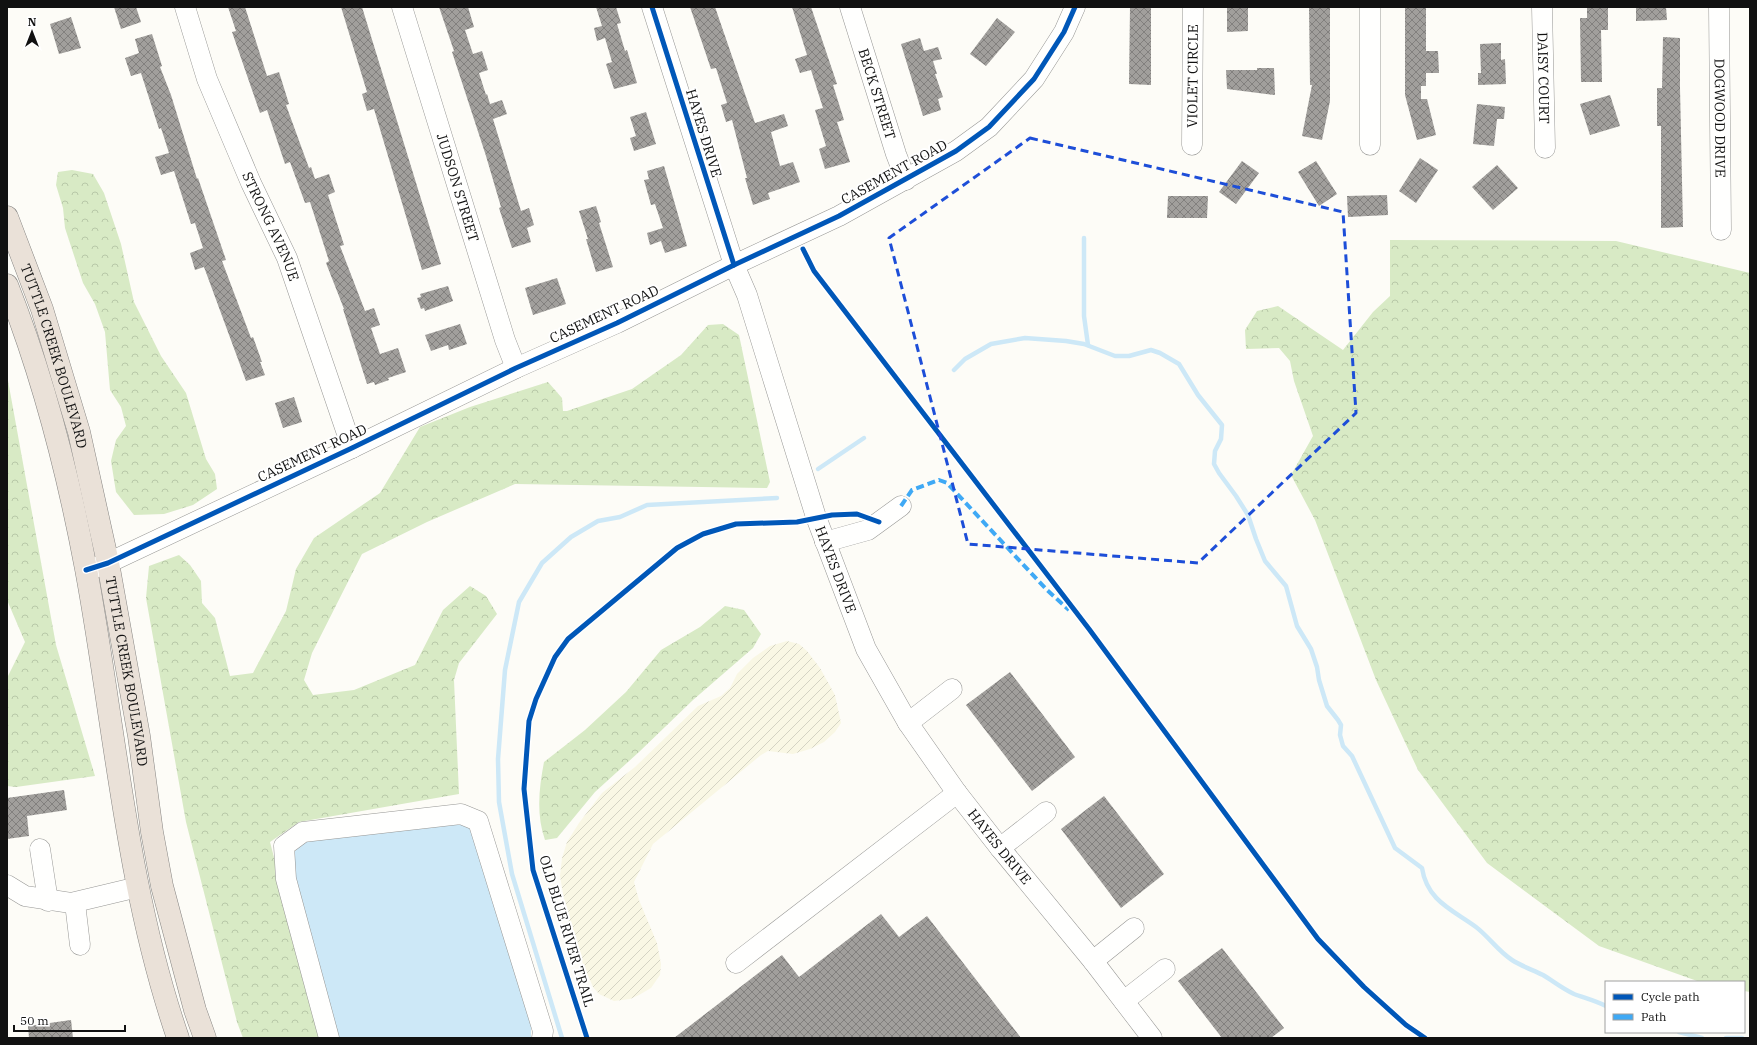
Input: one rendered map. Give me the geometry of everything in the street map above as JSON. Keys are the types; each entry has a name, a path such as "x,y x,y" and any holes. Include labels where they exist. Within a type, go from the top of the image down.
{"highway":[{"name":"TUTTLE CREEK BOULEVARD","path":"7,217 42,309 80,432 108,563 139,736 152,832 162,886 195,1010 204,1038"},
{"name":"TUTTLE CREEK BOULEVARD","path":"7,285 45,396 70,492 86,570 118,778 138,887 150,940 178,1038"}],"street":[{"name":"STRONG AVENUE","path":"184,7 207,79 251,183 287,258 352,448"},
{"name":"JUDSON STREET","path":"402,7 505,340 516,368"},
{"name":"HAYES DRIVE","path":"652,7 734,265 747,295 802,475 825,542 866,649 908,723 957,793 1093,961 1152,1038"},
{"name":"BECK STREET","path":"850,7 896,154 906,180"},
{"name":"CASEMENT ROAD","path":"86,570 108,563 352,448 516,368 616,323 734,265 839,216 906,180 956,151 989,127 1008,108 1034,79 1064,32 1075,7"},
{"name":"VIOLET CIRCLE","path":"1192,145 1193,7"},
{"path":"1370,7 1370,145"},
{"name":"DAISY COURT","path":"1542,7 1545,148"},
{"name":"DOGWOOD DRIVE","path":"1719,7 1721,230"},
{"path":"825,542 868,530 901,506"},
{"path":"908,723 952,689"},
{"path":"736,963 957,793"},
{"path":"1000,848 1046,812"},
{"path":"329,1038 286,879 284,846 303,832 461,814 478,821 543,1031 542,1038"},
{"path":"40,849 48,901"},
{"path":"7,885 25,896 48,901 75,903 138,887"},
{"path":"75,903 80,945"},
{"path":"1093,961 1134,928"},
{"path":"1124,1001 1165,969"}],"highlighted area":[{"path":"1030,138 1343,212 1356,413 1198,563 968,544 889,238"}],"shaded area":[{"path":"787,641 799,644 807,651 820,668 835,695 841,723 835,732 824,742 810,749 793,754 768,751 761,755 653,844 634,882 639,900 657,943 661,964 660,975 651,988 630,999 614,1001 599,994 593,987 579,954 568,922 560,876 562,858 567,842 579,823 602,793 635,767 698,706 721,696 730,688 737,674 753,658 770,646"}],"green space":[{"path":"72,170 93,174 104,193 121,244 134,302 161,356 186,393 206,459 215,474 217,489 193,505 164,514 134,515 116,492 111,461 116,440 126,426 121,407 110,390 105,332 95,304 83,283 65,228 63,208 56,185 58,172"},
{"path":"1390,240 1616,241 1750,273 1750,992 1745,991 1745,981 1697,981 1599,946 1487,863 1418,770 1376,680 1315,520 1291,475 1313,436 1294,381 1290,361 1279,348 1246,349 1245,330 1257,311 1278,306 1343,350 1373,312 1390,296"},
{"path":"723,324 739,335 770,482 767,488 515,484 427,522 362,554 312,653 304,680 313,695 354,690 415,665 443,610 470,586 486,596 497,614 459,663 454,680 459,794 299,822 270,842 321,1038 243,1038 237,1022 186,822 146,598 149,566 179,555 190,565 201,581 202,603 215,618 230,676 253,673 286,611 296,569 314,538 380,493 420,427 470,407 548,382 562,398 563,411 567,411 632,389 681,355 708,325"},
{"path":"7,375 56,645 95,776 16,787 7,786 7,678 25,642 7,600"},
{"path":"725,606 744,610 761,634 753,648 693,700 595,792 557,838 545,840 539,811 544,762 585,730 626,692 661,650 700,627"}],"water":[{"path":"457,820 469,825 531,1025 531,1038 339,1038 291,866 293,853 307,840"}],"building":[{"path":"114,7 136,7 141,22 121,29"},
{"path":"228,7 245,7 267,76 279,72 289,104 286,105 309,168 311,167 315,179 329,174 335,192 328,195 344,245 340,246 365,311 374,308 380,325 371,328 380,354 398,348 406,372 388,378 389,380 375,385 374,382 367,384 344,309 326,263 329,261 310,202 305,203 290,162 285,164 267,110 260,113 232,32 236,31"},
{"path":"341,7 362,7 441,264 422,270 374,109 367,111 362,94 367,92"},
{"path":"439,7 468,7 474,27 465,30 473,54 482,51 488,70 479,73 486,95 487,94 490,104 502,100 507,114 493,119 521,211 529,208 534,225 527,228 531,242 512,248 499,208 501,207 486,156"},
{"path":"596,7 616,7 621,23 617,24 637,83 614,89 606,64 612,62 605,38 597,41 594,28 602,26"},
{"path":"690,7 715,7 755,123 784,114 788,126 771,132 780,166 793,162 800,182 768,193 770,199 753,205 745,178 747,178 732,120 726,122 721,105 727,103 716,68 711,69"},
{"path":"792,7 811,7 837,84 833,85 844,120 837,122 850,162 825,169 819,149 826,146 815,110 823,108 811,70 800,73 795,59 807,55"},
{"path":"1130,7 1151,7 1151,85 1129,84"},
{"path":"1227,7 1248,7 1248,31 1227,32"},
{"path":"1309,7 1330,7 1330,101 1322,140 1302,136 1312,85 1310,85"},
{"path":"1405,7 1426,7 1426,51 1438,51 1439,73 1426,73 1426,86 1421,86 1421,99 1427,99 1436,135 1417,140 1405,95"},
{"path":"1587,7 1608,7 1608,30 1601,30 1602,82 1581,82 1580,18 1587,18"},
{"path":"1636,7 1666,7 1667,20 1636,21"},
{"path":"71,17 81,48 59,54 50,24"},
{"path":"997,18 1015,32 986,66 970,54"},
{"path":"152,34 162,66 160,67 171,95 197,179 198,178 226,260 222,261 251,338 253,337 262,362 260,362 265,375 246,381 204,267 195,270 190,253 203,248 195,223 191,224 174,171 161,175 155,157 169,153 161,128 159,129 141,73 131,76 125,58 139,53 135,39"},
{"path":"1663,37 1680,38 1683,227 1661,228 1661,126 1657,126 1657,88 1662,88"},
{"path":"920,38 924,51 938,47 942,59 933,61 937,74 935,74 943,97 938,99 941,110 923,116 901,44"},
{"path":"1501,43 1501,60 1505,59 1506,84 1478,85 1478,73 1481,73 1480,44"},
{"path":"1257,68 1274,68 1275,95 1227,89 1226,70 1257,70"},
{"path":"1610,95 1620,126 1590,135 1580,104"},
{"path":"1477,104 1505,107 1504,119 1497,119 1494,146 1473,144"},
{"path":"646,112 656,144 634,151 630,138 636,136 630,117"},
{"path":"1420,158 1438,170 1416,203 1399,191"},
{"path":"1242,161 1259,173 1236,204 1219,192"},
{"path":"1316,161 1337,194 1319,206 1298,172"},
{"path":"1497,165 1518,188 1493,210 1472,187"},
{"path":"664,166 687,246 665,253 661,241 650,245 647,233 663,228 655,204 651,205 644,180 649,179 647,171"},
{"path":"1387,195 1388,215 1348,217 1347,196"},
{"path":"1168,196 1208,196 1207,218 1167,218"},
{"path":"596,206 601,222 599,223 613,267 596,272 579,211"},
{"path":"557,278 566,304 533,315 525,288"},
{"path":"448,286 453,301 425,311 424,308 421,309 417,298 421,297 420,294"},
{"path":"460,324 467,344 449,350 448,345 431,351 425,335"},
{"path":"294,397 302,422 283,428 275,403"},
{"path":"1010,672 1075,757 1032,791 966,705"},
{"path":"64,790 67,810 27,816 29,836 7,839 7,798"},
{"path":"1104,796 1164,874 1121,908 1061,829"},
{"path":"881,914 899,937 927,916 1021,1038 674,1038 782,955 799,977"},
{"path":"1222,948 1284,1028 1271,1038 1222,1038 1178,981"},
{"path":"71,1020 73,1038 29,1038 28,1026"}],"waterway":[{"path":"1084,238 1084,316 1088,345"},
{"path":"954,370 965,359 991,344 1025,338 1084,344 1115,356 1129,356 1151,350 1160,353 1179,364 1198,395 1222,425 1221,439 1215,451 1214,464 1248,515 1265,561 1286,586 1297,626 1311,649 1327,706 1341,725 1340,735 1343,746 1352,756 1395,848 1422,868 1429,889 1442,904 1476,927 1512,960 1543,975 1574,994 1605,1006"},
{"path":"818,469 864,438"},
{"path":"562,1038 512,874 499,802 498,759 505,670 519,602 542,563 571,537 598,521 620,517 647,505 777,498"},
{"path":"1683,1033 1702,1038"},
{"path":"1726,1038 1742,1038"}],"marked path":[{"path":"901,506 912,490 939,480 947,483 1047,590 1069,610"}],"cycle path":[{"path":"652,7 734,265"},
{"path":"86,570 108,563 352,448 516,368 617,323 734,265 839,216 956,151 989,127 1034,79 1064,32 1075,7"},
{"path":"803,249 814,271 1089,629 1318,939 1364,987 1406,1025 1425,1038"},
{"name":"OLD BLUE RIVER TRAIL","path":"587,1038 533,870 524,789 529,721 536,699 555,657 568,639 677,548 703,534 736,524 797,522 832,515 857,514 879,522"}]}
